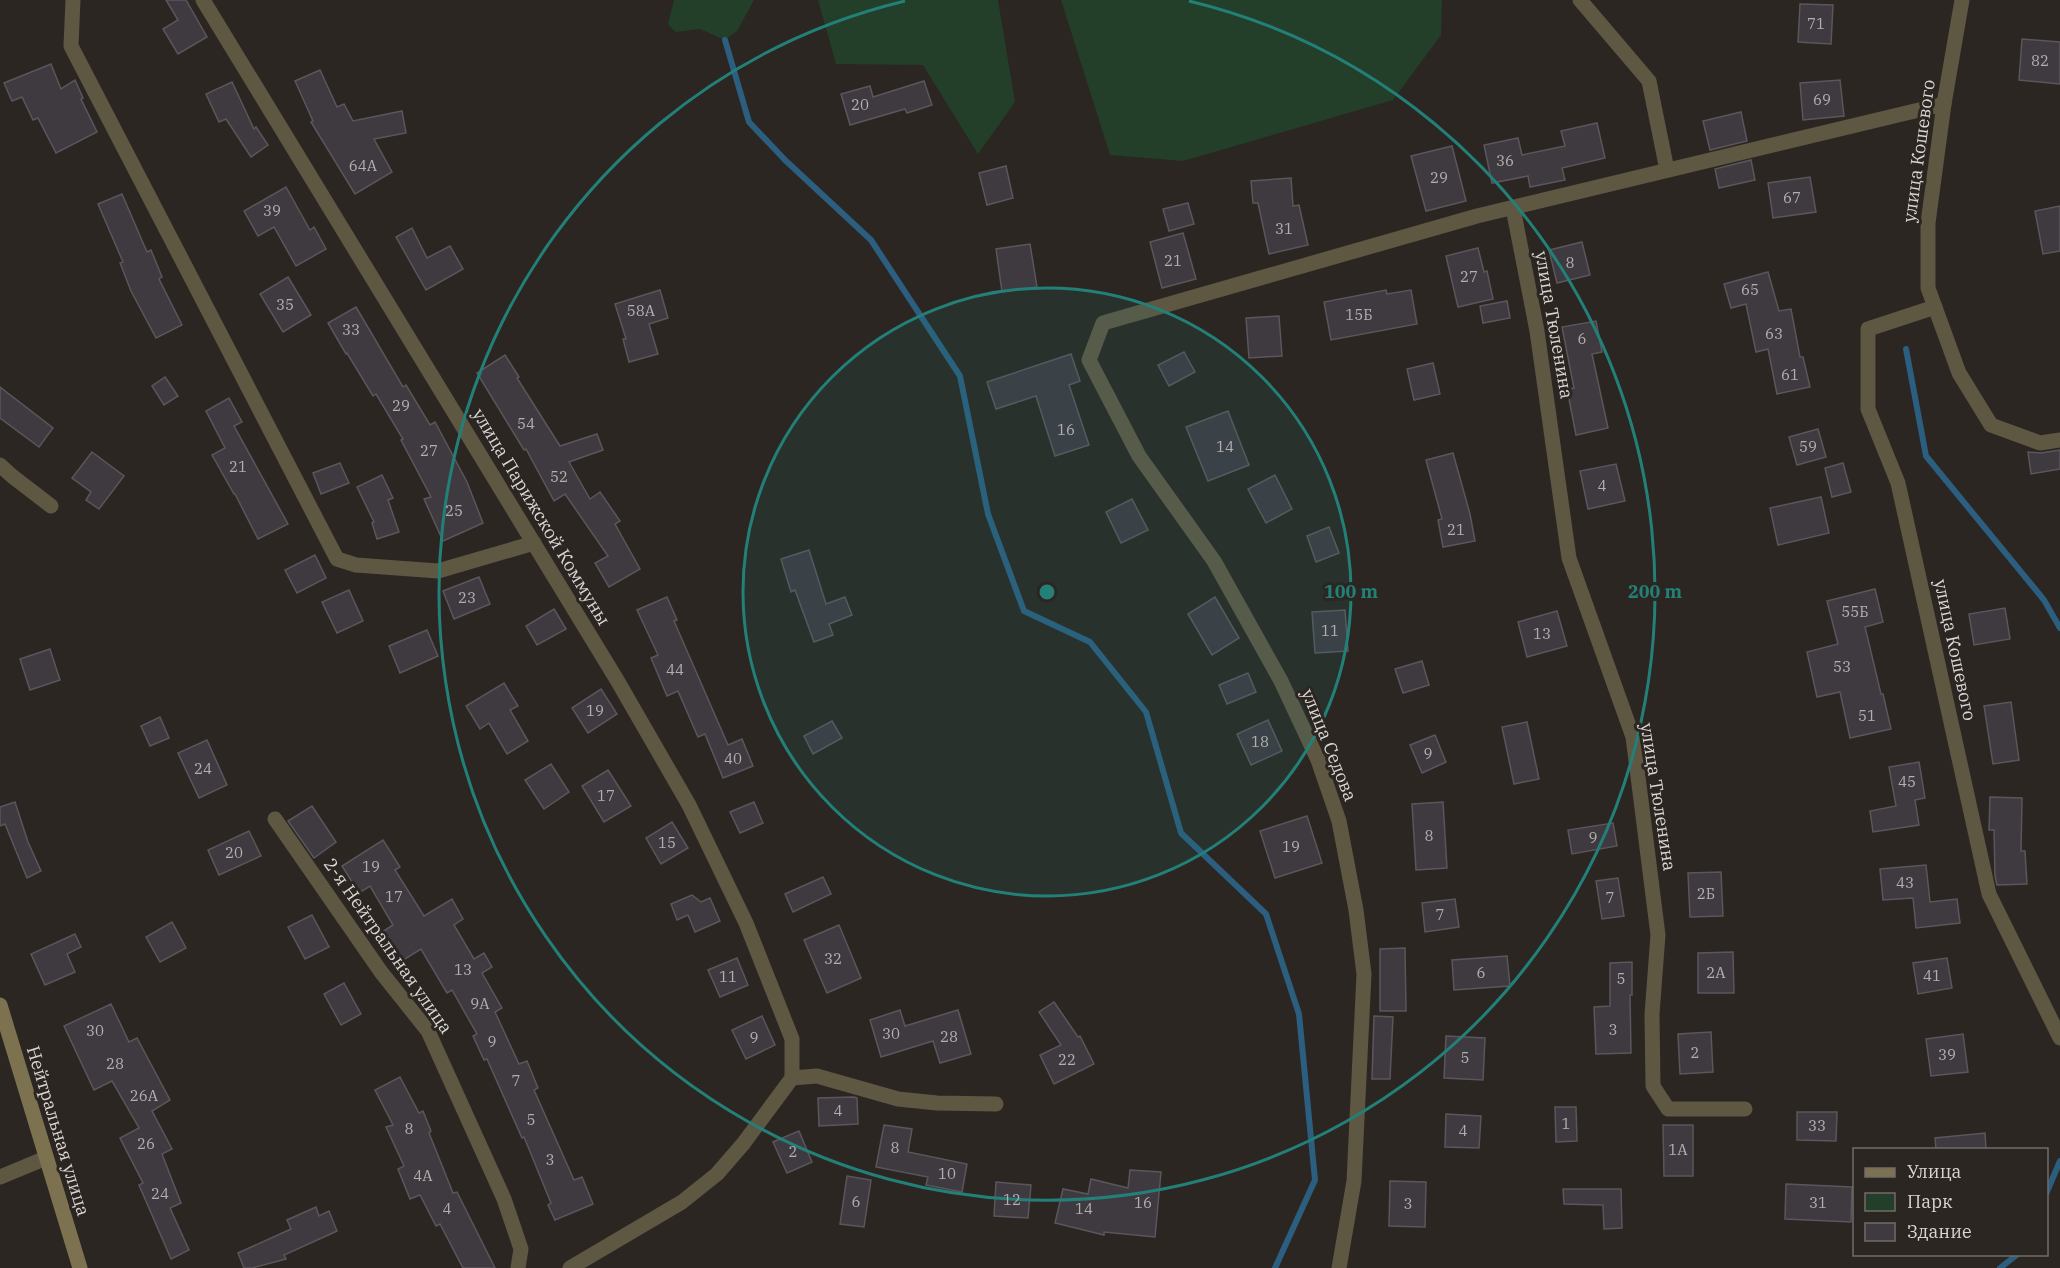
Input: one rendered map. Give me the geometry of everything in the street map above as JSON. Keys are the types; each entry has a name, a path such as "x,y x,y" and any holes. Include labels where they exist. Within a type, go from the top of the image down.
{"main road":[{"name":"Нейтральная улица","path":"0,1005 80,1268"}],"street":[{"path":"73,0 71,46 338,559 356,565 438,572 534,543"},
{"name":"улица Парижской Коммуны","path":"203,0 617,680 695,816 746,922 792,1039 792,1078"},
{"path":"1580,0 1649,81 1667,170"},
{"name":"улица Кошевого","path":"1962,0 1944,104 1928,224 1928,288 1959,373 1991,425 2040,444 2060,441"},
{"path":"1513,208 1944,104"},
{"name":"улица Седова","path":"1339,1268 1354,1181 1364,974 1356,910 1339,821 1318,760 1281,681 1214,561 1139,456 1089,360 1103,323 1191,296 1513,208"},
{"name":"улица Тюленина","path":"1513,208 1538,331 1569,558 1633,737 1658,935 1652,1014 1653,1086 1668,1109 1745,1109"},
{"name":"улица Кошевого","path":"1935,308 1868,329 1868,409 1898,483 1989,894 2060,1038"},
{"path":"0,465 51,506"},
{"name":"2-я Нейтральная улица","path":"275,819 381,972 428,1031 504,1199 521,1249 518,1268"},
{"path":"570,1268 682,1202 717,1174 743,1144 792,1078 818,1076 898,1099 937,1103 996,1104"},
{"path":"0,1177 46,1158"}],"green space":[{"path":"674,0 754,0 737,31 725,40 700,29 675,32 668,24"},
{"path":"818,0 998,0 1015,102 978,154 923,65 836,64"},
{"path":"1061,0 1442,0 1441,35 1393,100 1183,161 1110,155"}],"building":[{"path":"166,0 186,0 207,37 178,54 163,29 178,20"},
{"path":"1800,4 1833,5 1831,44 1798,42"},
{"path":"2022,39 2060,42 2060,84 2019,80"},
{"path":"51,64 61,89 75,80 83,98 81,99 97,132 56,153 38,118 33,120 22,97 12,101 4,83"},
{"path":"320,70 337,107 344,104 353,121 402,111 406,133 374,139 392,172 355,194 311,122 313,121 295,81"},
{"path":"1840,80 1844,116 1803,120 1800,83"},
{"path":"924,81 932,105 907,113 905,109 850,125 841,94 870,86 873,97"},
{"path":"232,82 254,129 256,127 268,145 251,157 226,119 219,122 206,94"},
{"path":"1741,112 1747,141 1710,150 1703,121"},
{"path":"1597,123 1605,158 1562,168 1565,180 1530,187 1528,176 1492,183 1484,145 1518,138 1522,155 1565,146 1561,131"},
{"path":"1452,146 1466,201 1426,211 1411,156"},
{"path":"1751,160 1755,180 1719,188 1715,169"},
{"path":"1006,166 1013,198 987,205 979,173"},
{"path":"1810,177 1816,212 1773,218 1768,183"},
{"path":"1291,178 1293,206 1299,205 1308,245 1269,254 1258,203 1253,203 1251,181"},
{"path":"286,187 310,230 314,227 326,249 296,266 274,227 258,236 244,211"},
{"path":"122,194 147,252 151,250 162,277 159,279 182,325 156,338 131,291 120,263 123,262 98,204"},
{"path":"1188,203 1194,224 1169,231 1163,209"},
{"path":"2060,206 2060,251 2043,254 2035,211"},
{"path":"412,228 427,258 450,246 463,269 426,290 396,237"},
{"path":"1183,233 1196,279 1162,288 1150,242"},
{"path":"1582,242 1590,275 1557,283 1549,250"},
{"path":"1030,244 1037,287 1002,292 996,249"},
{"path":"1478,248 1484,272 1487,271 1493,299 1458,307 1446,256"},
{"path":"1768,272 1779,311 1791,309 1800,357 1803,357 1810,387 1777,394 1768,349 1756,352 1746,304 1731,308 1724,284"},
{"path":"288,277 311,315 283,332 260,294"},
{"path":"660,290 668,318 649,324 658,354 629,362 623,339 626,339 615,304"},
{"path":"1386,290 1387,294 1411,290 1417,324 1331,340 1324,302"},
{"path":"1507,301 1510,318 1483,323 1480,306"},
{"path":"356,307 403,387 406,385 430,425 435,422 467,482 483,523 443,541 424,499 431,497 401,440 403,439 376,394 373,396 328,323"},
{"path":"1279,316 1282,356 1249,358 1246,318"},
{"path":"1596,321 1602,352 1592,354 1608,428 1576,435 1567,389 1574,388 1562,327"},
{"path":"1184,352 1195,372 1169,386 1158,365"},
{"path":"1071,354 1080,381 1069,385 1089,445 1055,456 1036,396 996,409 987,382"},
{"path":"505,355 560,446 597,434 603,450 569,462 590,499 600,492 620,521 615,524 640,569 609,587 595,563 608,556 565,494 554,501 526,449 524,450 477,373"},
{"path":"1433,363 1440,394 1414,400 1407,369"},
{"path":"165,377 178,396 164,405 152,386"},
{"path":"0,387 53,428 39,447 0,418"},
{"path":"229,398 242,422 234,426 288,524 258,539 212,455 225,448 206,411"},
{"path":"1228,411 1249,465 1208,481 1186,427"},
{"path":"1818,429 1826,457 1797,465 1789,437"},
{"path":"2060,450 2060,469 2031,474 2028,452 2041,453"},
{"path":"92,452 124,476 99,509 86,500 91,492 72,478"},
{"path":"1453,453 1475,541 1443,547 1438,520 1442,519 1426,460"},
{"path":"340,463 349,483 321,494 313,473"},
{"path":"1843,463 1851,492 1832,497 1825,468"},
{"path":"1616,464 1625,501 1588,509 1580,471"},
{"path":"382,475 393,498 388,500 399,532 377,539 372,523 374,522 357,487"},
{"path":"1275,475 1292,509 1266,523 1248,489"},
{"path":"1821,497 1829,533 1778,545 1770,508"},
{"path":"1132,499 1148,530 1121,543 1106,512"},
{"path":"1329,527 1339,553 1316,562 1307,536"},
{"path":"809,550 826,604 845,597 852,615 829,624 833,635 814,642 795,590 791,592 781,559"},
{"path":"315,555 326,578 297,593 285,570"},
{"path":"479,577 490,604 454,619 443,591"},
{"path":"1875,589 1883,622 1865,627 1891,729 1850,738 1840,692 1817,697 1807,652 1838,644 1827,601"},
{"path":"349,590 363,621 337,633 322,602"},
{"path":"667,597 677,620 674,621 728,745 742,739 753,766 723,778 705,734 698,737 678,691 667,696 651,658 658,655 637,610"},
{"path":"1215,597 1239,638 1212,655 1188,614"},
{"path":"2005,608 2010,639 1974,645 1969,614"},
{"path":"554,609 566,629 537,645 526,626"},
{"path":"1345,610 1348,651 1315,653 1312,612"},
{"path":"1557,611 1567,646 1527,657 1518,622"},
{"path":"427,630 438,656 400,673 389,646"},
{"path":"50,649 60,680 30,690 20,659"},
{"path":"1422,661 1429,685 1403,693 1395,669"},
{"path":"1248,673 1256,692 1227,704 1219,685"},
{"path":"504,683 518,706 510,710 528,741 507,754 489,723 480,729 466,706"},
{"path":"601,689 617,714 588,733 572,708"},
{"path":"2011,702 2019,760 1993,764 1984,706"},
{"path":"160,717 169,738 150,746 141,726"},
{"path":"1268,720 1282,751 1251,765 1237,734"},
{"path":"832,721 842,738 813,754 804,736"},
{"path":"1527,722 1539,779 1514,784 1502,727"},
{"path":"1435,735 1446,762 1422,773 1410,745"},
{"path":"207,740 227,785 199,798 178,753"},
{"path":"1919,762 1925,798 1915,800 1919,825 1873,832 1870,811 1896,806 1889,767"},
{"path":"551,764 569,792 544,809 525,780"},
{"path":"608,770 631,806 604,822 582,786"},
{"path":"1990,797 2022,798 2021,851 2025,851 2027,884 1997,885 1994,830 1989,830"},
{"path":"15,802 28,842 41,871 27,878 5,824 0,826 0,807"},
{"path":"754,802 763,823 740,833 730,812"},
{"path":"1443,802 1447,868 1416,870 1412,804"},
{"path":"312,806 336,842 314,858 288,821"},
{"path":"1307,816 1322,863 1275,878 1260,831"},
{"path":"672,822 688,848 661,864 646,838"},
{"path":"1613,823 1617,846 1572,854 1568,830"},
{"path":"249,831 261,856 219,875 208,850"},
{"path":"383,840 400,867 395,870 424,916 452,899 463,919 454,925 474,959 484,953 492,967 482,973 502,1008 495,1012 519,1064 527,1061 538,1088 534,1090 574,1180 582,1177 593,1204 555,1220 548,1205 551,1203 524,1137 522,1138 487,1059 484,1060 473,1036 477,1034 452,990 447,993 421,949 400,962 382,932 393,925 370,886 359,893 342,866"},
{"path":"1926,865 1930,902 1957,899 1960,923 1916,928 1913,898 1883,900 1880,869"},
{"path":"1721,872 1723,916 1690,917 1688,873"},
{"path":"823,877 831,894 793,912 785,894"},
{"path":"1618,878 1624,916 1602,919 1596,881"},
{"path":"692,895 701,902 710,898 720,921 695,932 688,915 677,920 671,904"},
{"path":"1455,899 1459,927 1425,932 1422,903"},
{"path":"312,915 329,947 305,959 288,927"},
{"path":"172,922 186,948 160,962 146,937"},
{"path":"839,925 861,978 827,993 804,940"},
{"path":"75,934 81,947 67,954 75,972 45,985 31,954"},
{"path":"1405,948 1406,1011 1380,1011 1380,949"},
{"path":"1733,952 1734,993 1698,993 1698,953"},
{"path":"1507,956 1510,986 1454,990 1452,960"},
{"path":"737,958 748,985 720,997 708,970"},
{"path":"1947,958 1952,988 1918,994 1913,963"},
{"path":"1632,962 1631,1053 1596,1054 1594,1007 1610,1006 1610,963"},
{"path":"344,983 361,1014 341,1025 324,994"},
{"path":"1054,1002 1078,1037 1080,1036 1094,1064 1054,1084 1040,1055 1061,1045 1039,1012"},
{"path":"111,1004 129,1042 137,1038 170,1100 152,1111 172,1149 162,1154 181,1203 170,1208 189,1250 171,1259 139,1185 143,1183 120,1138 139,1128 112,1081 94,1090 64,1026"},
{"path":"900,1010 905,1026 958,1010 971,1054 940,1063 933,1041 881,1057 870,1020"},
{"path":"762,1016 775,1045 746,1059 732,1030"},
{"path":"1374,1016 1393,1017 1390,1079 1372,1079"},
{"path":"1711,1032 1713,1072 1680,1074 1678,1034"},
{"path":"1963,1034 1968,1072 1931,1076 1926,1039"},
{"path":"1446,1036 1485,1038 1483,1080 1444,1078"},
{"path":"400,1077 419,1113 423,1111 431,1131 429,1133 453,1193 457,1192 495,1268 463,1268 440,1224 436,1226 420,1195 410,1199 398,1169 404,1166 386,1127 393,1125 375,1090"},
{"path":"818,1098 857,1098 858,1124 819,1126"},
{"path":"1555,1107 1576,1107 1577,1141 1556,1142"},
{"path":"1797,1112 1837,1112 1836,1141 1797,1140"},
{"path":"1446,1114 1481,1116 1479,1148 1445,1147"},
{"path":"884,1125 912,1129 908,1152 967,1164 962,1192 926,1185 928,1177 876,1167"},
{"path":"1663,1125 1693,1125 1693,1176 1664,1176"},
{"path":"799,1131 812,1162 787,1173 773,1142"},
{"path":"1985,1133 1986,1148 1936,1148 1935,1138"},
{"path":"1130,1170 1161,1172 1155,1237 1104,1232 1104,1235 1055,1223 1063,1189 1088,1194 1091,1179 1128,1188"},
{"path":"847,1176 871,1180 864,1227 840,1224"},
{"path":"1390,1181 1426,1182 1425,1227 1389,1226"},
{"path":"996,1182 1031,1185 1028,1218 994,1216"},
{"path":"1786,1184 1852,1187 1851,1222 1785,1219"},
{"path":"1563,1189 1621,1189 1622,1228 1604,1229 1603,1205 1564,1204"},
{"path":"316,1207 319,1216 329,1211 337,1231 284,1255 286,1259 244,1268 238,1253 291,1229 287,1220"}],"waterway":[{"path":"725,40 749,122 785,160 871,240 960,376 988,514 1024,611 1090,642 1146,712 1181,833 1266,914 1299,1014 1315,1180 1275,1268"},
{"path":"1906,349 1926,456 2044,600 2060,628"},
{"path":"2048,1189 2060,1161"},
{"path":"2000,1268 2015,1256"}]}
